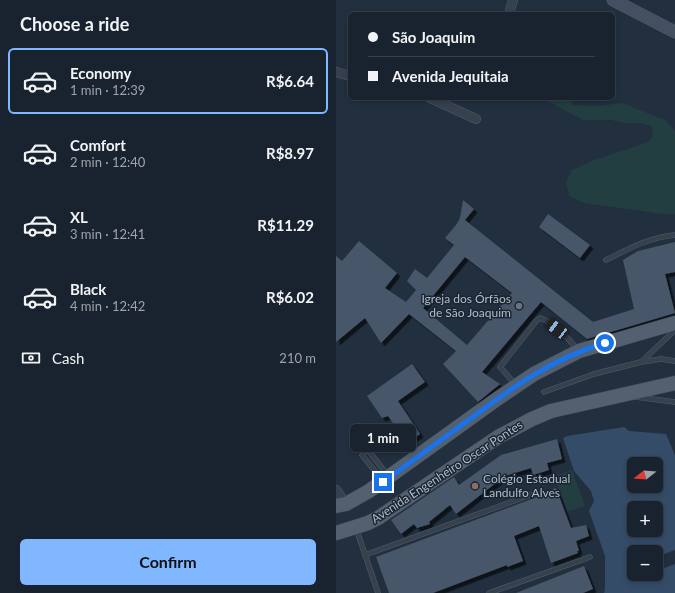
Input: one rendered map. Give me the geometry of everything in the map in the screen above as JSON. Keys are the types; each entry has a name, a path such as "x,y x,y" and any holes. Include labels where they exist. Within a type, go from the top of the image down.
{"main road":[{"path":"613,0 675,32"},
{"path":"341,505 358,499 516,385 552,364 579,351 675,323"},
{"name":"Avenida Engenheiro Oscar Pontes","path":"336,533 378,518 511,429 551,411 675,383"}],"street":[{"path":"509,12 512,0"},
{"path":"336,72 348,75"},
{"path":"434,100 476,119"},
{"path":"336,490 341,505"}],"lane":[{"path":"606,260 631,247 675,235"},
{"path":"516,385 500,367 537,320 542,318 563,333 579,351"},
{"path":"641,362 675,330"},
{"path":"544,392 594,374 641,362 661,359 675,361"},
{"path":"620,395 675,402"},
{"path":"368,450 386,480 362,454 368,450"},
{"path":"365,554 536,493"},
{"path":"356,527 378,593"},
{"path":"489,593 590,557"}],"green space":[{"path":"546,100 569,100 574,105 598,106 622,103 665,120 675,131 675,214 663,214 584,203 569,196 566,182 572,170 592,161 648,142 653,133 651,126 641,123 625,123 611,120 583,120"},
{"path":"572,470 585,506 567,512 554,476"}],"water":[{"path":"624,427 629,431 666,434 675,455 675,550 663,554 663,545 627,545 627,581 663,581 663,568 675,564 675,593 604,593 605,556 589,511 594,501 591,491 574,471 563,438 567,436"}],"building":[{"path":"463,200 474,209 465,220 593,322 634,309 623,260 638,251 675,242 675,272 665,274 675,313 587,339 541,302 482,372 500,384 478,402 443,364 456,351 409,314 381,343 365,318 336,342 336,256 342,261 359,241 397,273 385,288 406,302 416,290 407,281 415,269 427,278 454,245 445,238 460,218","holes":["465,257 512,293 467,345 423,308"]},
{"path":"548,214 590,245 580,258 539,227"},
{"path":"412,364 425,382 398,401 420,434 407,443 388,416 382,418 367,396"},
{"name":"Colégio Estadual Landulfo Alves","path":"557,439 562,459 547,463 549,470 533,475 531,468 505,476 456,514 450,505 429,522 430,524 417,528 414,524 401,534 391,520 454,477 459,485 501,455"},
{"path":"556,488 571,528 586,525 589,536 576,541 579,551 577,551 578,553 551,563 539,526 514,536 523,561 507,567 507,565 433,593 389,593 376,557 537,497 540,494"},
{"path":"584,566 593,589 583,593 516,593"}],"place":[{"name":"Igreja dos Órfãos de São Joaquim","path":"519,306"},
{"name":"Colégio Estadual Landulfo Alves","path":"475,486"}],"route":[{"path":"383,482 516,385 552,364 579,351 605,343"}]}
